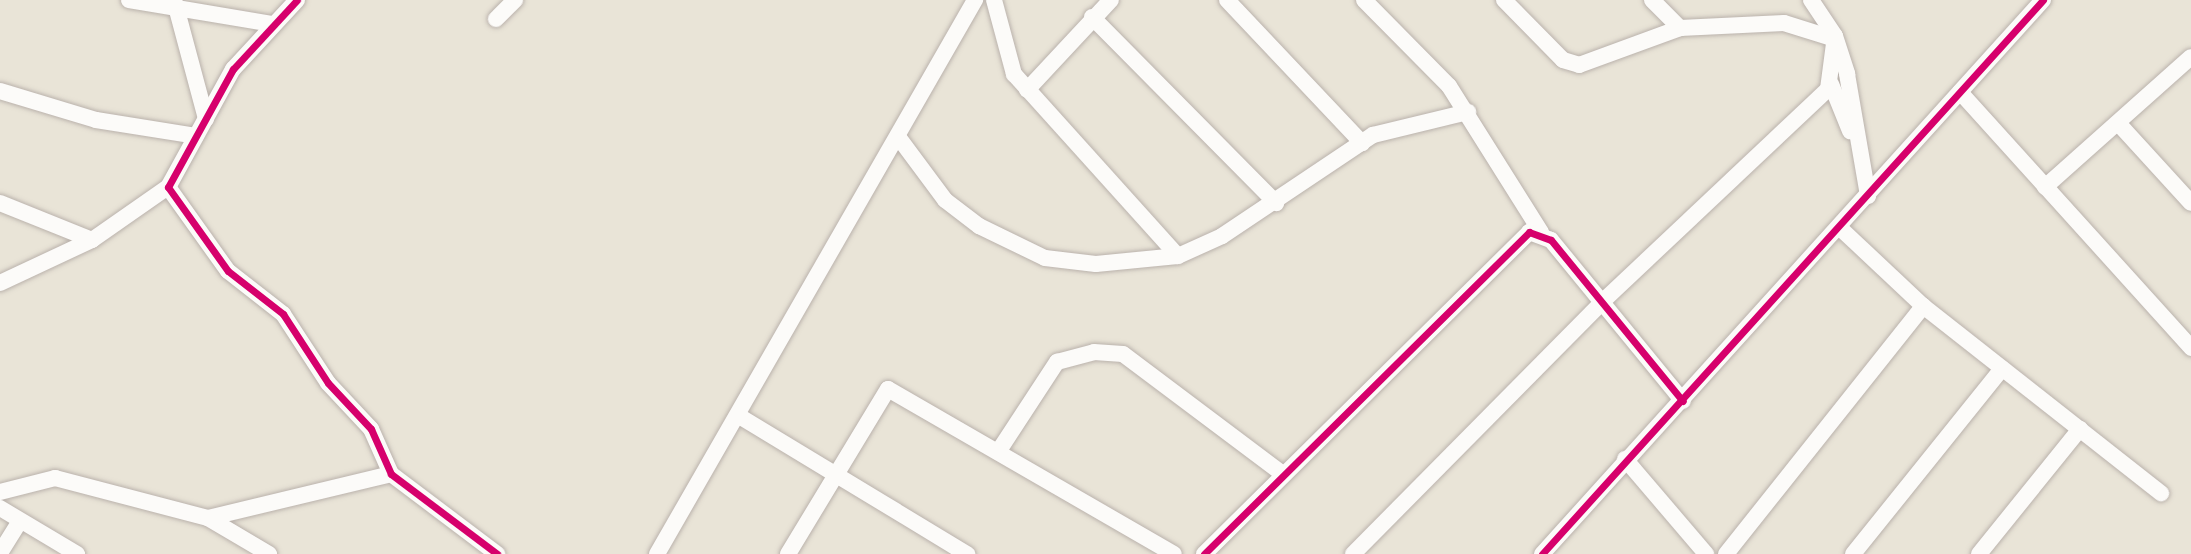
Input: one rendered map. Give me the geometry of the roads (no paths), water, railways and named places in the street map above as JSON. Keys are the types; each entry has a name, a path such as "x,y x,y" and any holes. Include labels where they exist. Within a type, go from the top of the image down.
{"street":[{"path":"129,0 175,5 273,24"},
{"path":"0,283 92,240 168,187 233,69 298,0"},
{"path":"496,19 515,0"},
{"path":"657,554 899,138 975,0"},
{"path":"994,0 1010,63 1027,90 1178,256"},
{"path":"1027,90 1111,0"},
{"path":"1227,0 1362,143"},
{"path":"1364,0 1468,112 1541,232 1683,401"},
{"path":"1504,0 1570,64 1680,27 1784,23 1835,38"},
{"path":"1652,0 1680,27"},
{"path":"1542,554 1625,459 1683,401 1840,228 2043,0"},
{"path":"1815,2 1835,38 1847,74 1853,136 1868,196"},
{"path":"175,5 206,119"},
{"path":"1093,18 1276,203"},
{"path":"1835,38 1831,84 1853,136"},
{"path":"2045,187 2191,57"},
{"path":"1353,554 1601,303 1831,84"},
{"path":"0,91 96,120 196,136"},
{"path":"1960,92 2191,348"},
{"path":"899,138 945,200 1017,248 1068,263 1178,256 1276,203 1362,143 1468,112"},
{"path":"2118,123 2191,203"},
{"path":"2179,190 2191,178"},
{"path":"168,187 228,271 283,314 328,383 371,429 391,474 486,551"},
{"path":"0,203 92,240"},
{"path":"1840,228 1923,306 2161,493"},
{"path":"1204,554 1529,232 1541,232"},
{"path":"1726,554 1923,306"},
{"path":"998,452 1058,362 1094,352 1123,354 1283,474"},
{"path":"1853,554 2002,369"},
{"path":"788,554 888,389 1174,554"},
{"path":"739,416 967,554"},
{"path":"1979,554 2080,429"},
{"path":"1625,459 1706,554"},
{"path":"208,518 391,474"},
{"path":"0,492 55,478 208,518 269,554"},
{"path":"0,508 77,554"},
{"path":"0,553 20,521"}]}
